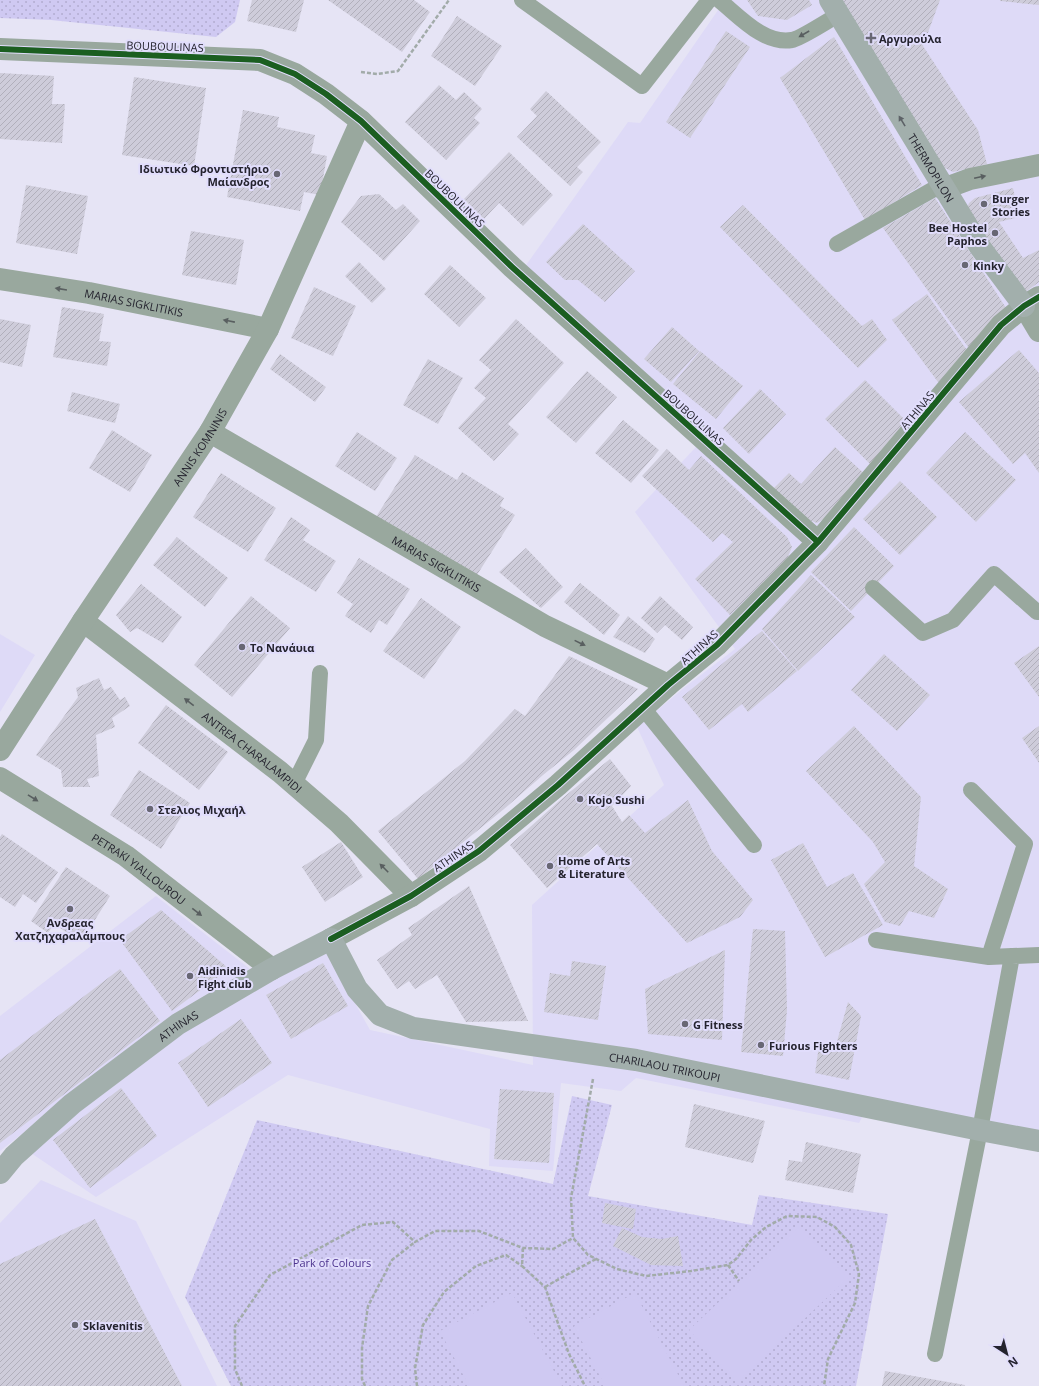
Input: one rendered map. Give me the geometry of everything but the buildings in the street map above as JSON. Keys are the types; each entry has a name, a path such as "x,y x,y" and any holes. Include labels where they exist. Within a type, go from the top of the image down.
{"main road":[{"name":"THERMOPILON","path":"834,7 942,187 980,247 1031,301"},
{"name":"ATHINAS","path":"0,1173 14,1156 72,1104 178,1024 272,969 331,939"},
{"name":"CHARILAOU TRIKOUPI","path":"331,939 357,989 380,1015 413,1028 636,1060 1039,1141"}],"street":[{"name":"BOUBOULINAS","path":"0,49 260,60 295,74 326,94 361,121 512,267 818,542"},
{"name":"ANNIS KOMNINIS","path":"0,750 83,621 210,432 268,329 361,121"},
{"path":"942,187 970,179 1039,165"},
{"name":"MARIAS SIGKLITIKIS","path":"0,279 89,293 268,329"},
{"name":"ATHINAS","path":"331,939 411,896 479,851 558,785 668,685 717,645 818,542 1001,325 1031,301"},
{"name":"THERMOPILON","path":"1031,301 1039,331"},
{"name":"MARIAS SIGKLITIKIS","path":"210,432 545,626 668,685"},
{"name":"ANTREA CHARALAMPIDI","path":"83,621 280,772 339,823 411,896"},
{"name":"PETRAKI YIALLOUROU","path":"0,778 126,856 272,969"}],"lane":[{"path":"522,0 642,86 708,0"},
{"path":"719,0 754,30 775,40 793,40 834,7"},
{"path":"837,244 942,187"},
{"path":"873,588 923,633 953,620 994,574 1037,612 1039,612"},
{"path":"294,784 316,740 320,674"},
{"path":"643,708 754,845"},
{"path":"971,790 1025,844 989,957"},
{"path":"876,940 989,957 1039,955"},
{"path":"935,1354 980,1130 1012,956"}],"path":[{"path":"361,72 377,74 398,71 449,0"},
{"path":"594,1076 571,1198 573,1238 588,1255 617,1269 646,1276 728,1265 736,1259 751,1240 766,1227 787,1216 817,1217 835,1227 851,1245 859,1274 855,1303 828,1359 824,1386"},
{"path":"242,1386 235,1369 235,1326 270,1275 362,1225 393,1222 415,1242"},
{"path":"365,1386 362,1379 362,1348 368,1306 392,1260 415,1242 435,1231 479,1231 523,1248 554,1249 573,1238"},
{"path":"522,1266 523,1248"},
{"path":"417,1386 415,1368 423,1325 444,1292 476,1266 506,1255 522,1266 545,1287 569,1354 585,1386"},
{"path":"545,1287 559,1278 597,1259"},
{"path":"728,1265 739,1281"}],"shaded area":[{"path":"725,0 1039,0 1039,1141 867,1108 859,1123 636,1078 621,1091 561,1083 553,1171 489,1166 490,1129 288,1075 96,1197 28,1151 191,1027 326,951 370,1030 533,1065 532,905 664,785 637,727 685,687 735,649 635,512 710,432 524,268 628,122 640,123"},
{"path":"0,634 35,655 0,712"},
{"path":"156,896 250,969 168,1020 0,1151 0,1016"},
{"name":"Sklavenitis","path":"41,1180 136,1221 217,1386 0,1386 0,1223"}],"green space":[{"path":"0,0 240,0 235,22 216,37 51,20 0,18"},
{"name":"Park of Colours","path":"572,1096 612,1105 588,1196 752,1225 759,1195 888,1214 856,1386 231,1386 185,1297 257,1120 553,1184"},
{"path":"799,1227 848,1278 737,1382 689,1330"},
{"path":"512,1293 562,1386 469,1386 440,1331"},
{"path":"635,1293 684,1386 605,1386 574,1326"}],"cycle path":[{"path":"0,49 260,60 295,74 326,94 361,121 512,267 818,542"},
{"path":"331,939 411,896 479,851 558,785 668,685 717,645 818,542 1001,325 1024,306 1039,297"}],"place":[{"name":"Αργυρούλα","path":"871,38"},
{"name":"Ιδιωτικό Φροντιστήριο Μαίανδρος","path":"277,174"},
{"name":"Burger Stories","path":"984,204"},
{"name":"Bee Hostel Paphos","path":"995,233"},
{"name":"Kinky","path":"965,265"},
{"name":"Το Νανάυια","path":"242,647"},
{"name":"Kojo Sushi","path":"580,799"},
{"name":"Στελιος Μιχαήλ","path":"150,809"},
{"name":"Home of Arts & Literature","path":"550,866"},
{"name":"Ανδρεας Χατζηχαραλάμπους","path":"70,909"},
{"name":"Aidinidis Fight club","path":"190,976"},
{"name":"G Fitness","path":"685,1024"},
{"name":"Furious Fighters","path":"761,1045"},
{"name":"Sklavenitis","path":"75,1325"}]}
